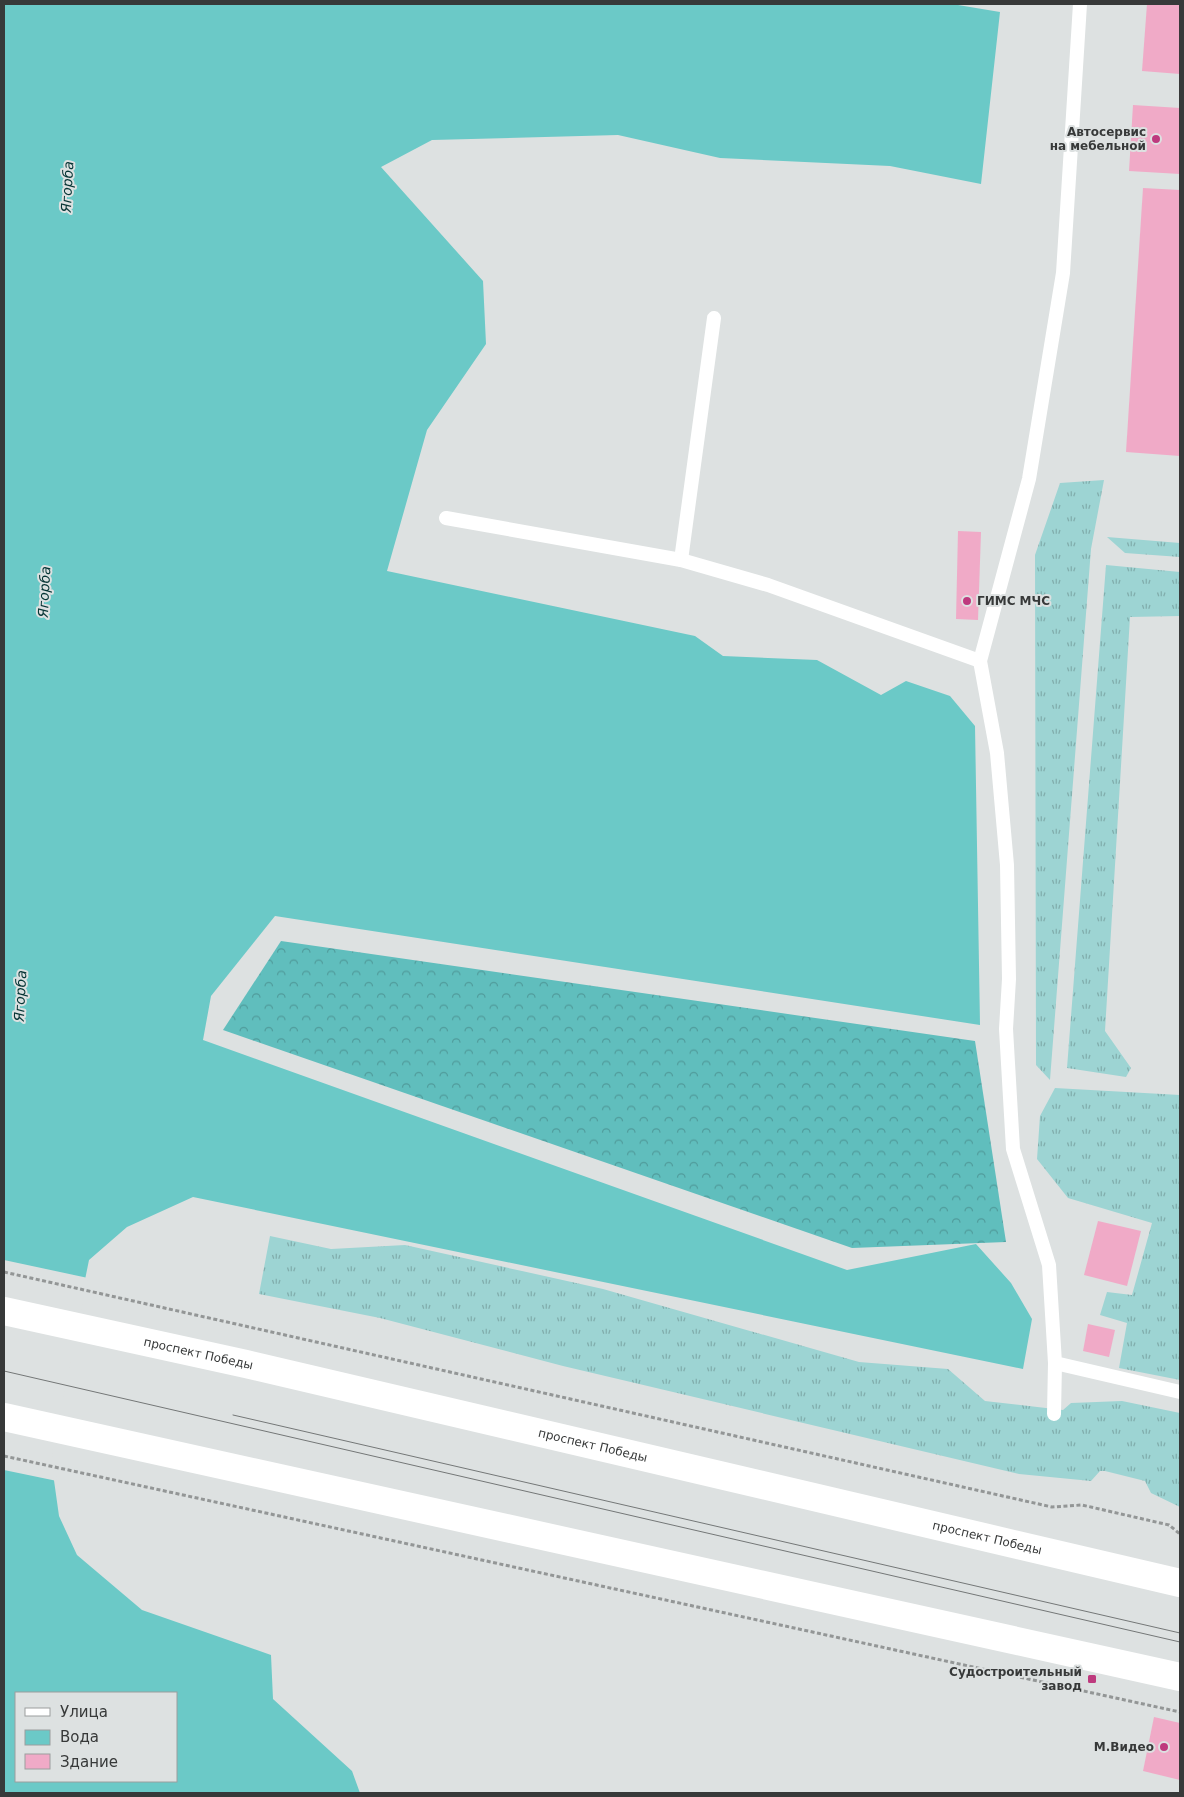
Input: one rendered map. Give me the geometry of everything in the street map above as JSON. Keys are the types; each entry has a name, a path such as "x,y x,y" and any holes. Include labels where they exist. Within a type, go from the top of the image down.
{"main road":[{"name":"проспект Победы","path":"4,1311 246,1364 1180,1583"},
{"path":"4,1417 1180,1677"}],"lane":[{"path":"1054,1414 1056,1363 1049,1265 1014,1149 1006,1029 1009,979 1007,865 997,753 980,661 1028,479 1063,273 1080,4"},
{"path":"681,560 714,318"},
{"path":"446,518 681,560 768,585 980,661"},
{"path":"1056,1363 1180,1392"}],"path":[{"path":"4,1272 1052,1507 1082,1505 1169,1525 1180,1534"},
{"path":"4,1456 1180,1712"}],"green space":[{"path":"1104,480 1091,549 1050,1080 1036,1065 1035,555 1060,483"},
{"path":"1107,537 1180,543 1180,557 1125,553"},
{"path":"1106,565 1180,572 1180,616 1130,617 1105,1031 1131,1068 1126,1077 1067,1068"},
{"path":"281,941 975,1041 1006,1242 852,1248 223,1030"},
{"path":"1055,1088 1180,1095 1180,1380 1119,1368 1127,1323 1100,1315 1107,1292 1132,1295 1152,1223 1068,1198 1037,1159 1040,1116"},
{"path":"270,1236 331,1249 405,1245 603,1289 859,1362 948,1369 985,1401 1063,1410 1071,1403 1122,1401 1180,1413 1180,1507 1151,1493 1145,1481 1105,1471 1100,1471 1091,1481 1019,1474 563,1366 380,1318 259,1294"}],"water":[{"name":"Ягорба","path":"4,4 952,4 1000,12 981,184 890,166 720,158 618,135 432,140 381,167 483,281 486,344 427,430 387,571 695,636 723,656 817,660 881,695 906,681 950,696 975,726 980,1025 275,916 211,996 203,1040 847,1270 976,1244 1011,1283 1032,1319 1023,1369 193,1197 127,1227 89,1260 50,1452 59,1516 77,1555 142,1610 271,1655 273,1699 352,1771 360,1793 4,1793"}],"pier":[{"path":"4,1260 88,1278 52,1452 57,1481 4,1470"}],"building":[{"path":"1147,4 1180,4 1180,74 1142,71"},
{"name":"Автосервис на мебельной","path":"1133,105 1180,108 1180,174 1129,171"},
{"path":"1143,188 1180,190 1180,456 1126,452"},
{"path":"958,531 981,532 978,620 956,619"},
{"path":"1098,1221 1141,1231 1127,1286 1084,1275"},
{"path":"1088,1324 1115,1330 1109,1357 1083,1351"},
{"name":"М.Видео","path":"1154,1717 1180,1723 1180,1780 1143,1771"}],"tram line":[{"path":"4,1371 1180,1642"},
{"path":"233,1415 1180,1633"}],"place":[{"name":"Автосервис на мебельной","path":"1156,139"},
{"name":"ГИМС МЧС","path":"967,601"},
{"name":"Судостроительный завод","path":"1092,1679"},
{"name":"М.Видео","path":"1164,1747"}]}
